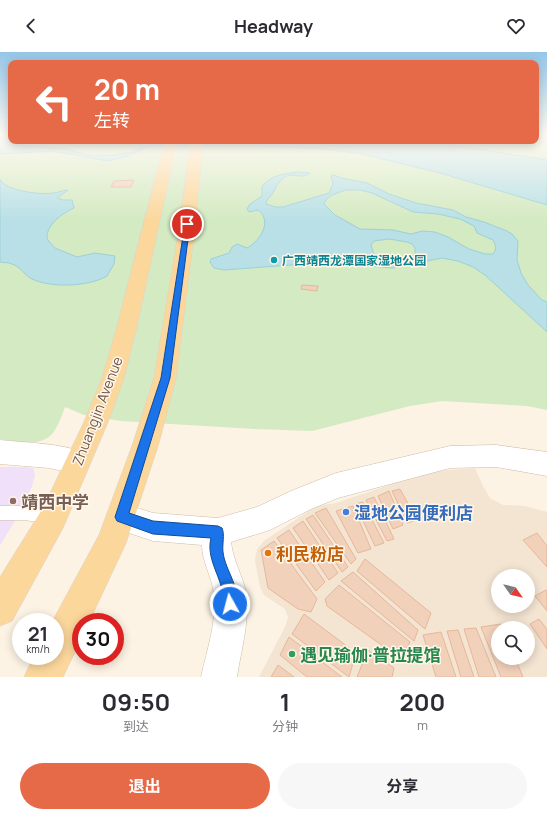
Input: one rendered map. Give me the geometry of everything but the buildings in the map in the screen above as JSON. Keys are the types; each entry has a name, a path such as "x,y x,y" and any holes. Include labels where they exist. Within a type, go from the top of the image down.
{"main road":[{"name":"Zhuangjin Avenue","path":"0,609 53,518 96,422 113,378 166,163"},
{"path":"64,635 111,542 121,517 165,378 195,163"},
{"path":"43,677 49,665"}],"street":[{"path":"0,452 49,456 77,462"},
{"path":"121,517 153,528 218,532 260,520 301,500 336,486 450,457 496,456 547,464"},
{"path":"218,532 216,541 217,554 230,594 230,614 219,677"}],"lane":[{"path":"0,512 24,513 53,518"}],"shaded area":[{"name":"靖西中学","path":"0,467 33,468 35,475 32,486 18,516 0,545"},
{"path":"475,468 490,498 503,505 525,506 547,512 547,677 259,677 285,627 288,617 285,609 264,595 260,587 255,560 257,549 264,541 316,506 336,503 413,477 437,471"}],"green space":[{"name":"广西靖西龙潭国家湿地公园","path":"0,163 547,163 547,410 527,406 442,401 410,406 312,431 121,421 84,415 65,407 55,430 44,440 37,442 22,442 0,439"}],"water":[{"path":"400,163 547,163 547,205 440,173"},
{"path":"297,172 310,173 302,176 293,175 284,178 279,183 266,204 275,207 283,207 329,193 333,184 331,176 334,175 341,178 367,183 389,194 416,203 453,210 466,217 484,222 512,234 518,241 517,260 521,273 528,285 542,300 547,302 547,332 485,275 473,267 458,261 442,258 393,268 342,264 291,265 224,270 214,268 210,262 211,259 229,253 232,247 237,244 247,248 260,236 265,225 262,215 258,210 249,212 247,209 250,204 262,196 262,186 270,179","holes":["346,190 360,190 372,193 413,212 438,214 460,219 474,226 477,233 493,240 496,249 493,254 485,254 469,249 448,237 435,232 422,231 411,234 393,230 360,229 335,215 324,204 330,196","389,239 412,244 415,248 415,254 406,261 400,262 385,260 374,255 371,245 374,241"]},
{"path":"0,179 9,187 32,193 55,193 68,190 57,198 72,200 74,208 60,216 52,224 47,234 47,239 55,248 77,257 95,253 115,256 114,264 107,276 99,280 80,284 49,284 32,279 15,265 0,262"}],"place":[{"name":"广西靖西龙潭国家湿地公园","path":"274,260"},
{"name":"靖西中学","path":"13,501"},
{"name":"湿地公园便利店","path":"346,512"},
{"name":"利民粉店","path":"268,553"},
{"name":"遇见瑜伽·普拉提馆","path":"292,654"}],"route":[{"path":"187,224 165,378 154,418 121,517 153,528 218,532 216,541 217,554 230,594 230,604"}]}
